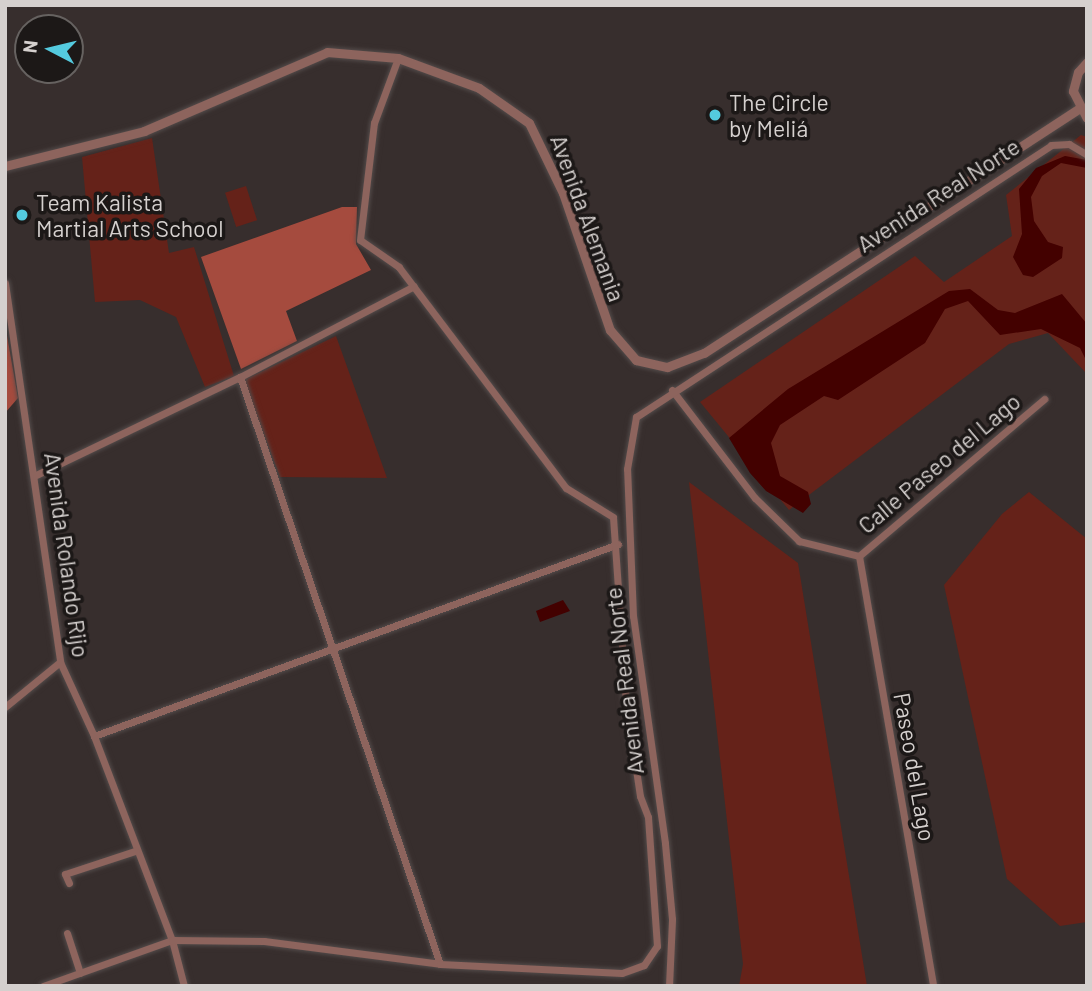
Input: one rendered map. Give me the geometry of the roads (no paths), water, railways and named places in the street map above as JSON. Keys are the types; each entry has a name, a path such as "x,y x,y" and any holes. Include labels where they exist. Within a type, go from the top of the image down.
{"street":[{"name":"Avenida Alemania","path":"5,166 144,131 327,52 398,58 479,88 529,122 563,193 610,330 636,360 667,367 704,352 1079,109"},
{"path":"43,986 172,940 264,941 440,964 622,973 644,965 657,946 648,817 640,796 626,703 618,544 613,517 566,488 414,286 391,260 366,247 359,235 374,123 398,58"},
{"path":"1087,62 1074,81 1079,109 1087,118"},
{"name":"Avenida Real Norte","path":"668,986 672,919 633,616 627,469 636,417 672,390 1051,145 1069,144 1087,155"},
{"name":"Avenida Rolando Rijo","path":"5,283 36,475 60,662 94,736 135,851 172,940 184,986"},
{"path":"36,475 240,377 414,286"},
{"path":"240,377 440,964"},
{"path":"672,390 755,498 799,541 859,556"},
{"name":"Calle Paseo del Lago","path":"859,556 1044,399"},
{"path":"94,736 618,544"},
{"name":"Paseo del Lago","path":"859,556 933,986"},
{"path":"5,707 60,662"},
{"path":"69,883 65,874 135,851"},
{"path":"67,933 79,973"}],"place":[{"name":"The Circle by Meliá","path":"715,115"},
{"name":"Team Kalista Martial Arts School","path":"22,215"}]}
